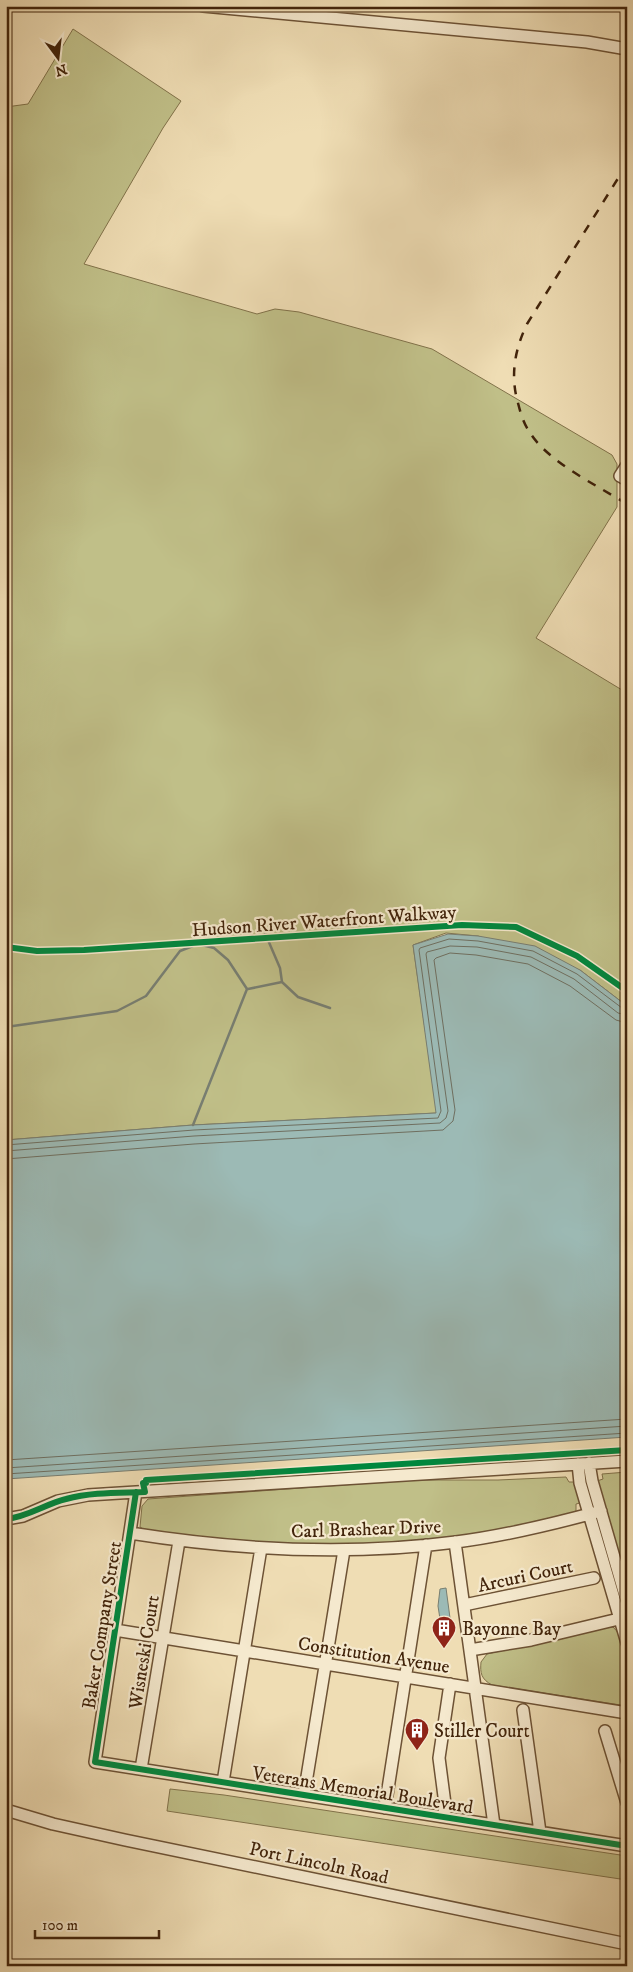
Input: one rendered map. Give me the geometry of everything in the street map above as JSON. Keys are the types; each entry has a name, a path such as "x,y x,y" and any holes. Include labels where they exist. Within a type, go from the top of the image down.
{"street":[{"path":"203,6 587,42 627,49"},
{"path":"624,478 627,466"},
{"path":"6,1519 23,1516 58,1501 73,1497 627,1461"},
{"path":"583,1464 623,1618 627,1643"},
{"name":"Baker Company Street","path":"95,1762 136,1492"},
{"path":"595,1512 627,1602"},
{"name":"Carl Brashear Drive","path":"130,1533 261,1548 344,1550 455,1542 514,1532 595,1512"},
{"name":"Wisneski Court","path":"141,1769 179,1540"},
{"path":"455,1542 494,1825"},
{"path":"386,1808 426,1545"},
{"path":"224,1782 261,1548"},
{"path":"304,1795 344,1550"},
{"name":"Arcuri Court","path":"464,1605 594,1578"},
{"path":"470,1650 531,1640 623,1618"},
{"name":"Constitution Avenue","path":"115,1630 627,1713"},
{"path":"444,1817 445,1804 439,1759 450,1684"},
{"path":"523,1710 540,1832"},
{"path":"605,1731 627,1804"},
{"name":"Veterans Memorial Boulevard","path":"95,1762 627,1846"},
{"name":"Port Lincoln Road","path":"6,1810 53,1824 125,1840 627,1944"}],"shaded area":[{"path":"73,29 181,101 163,128 84,264 257,314 275,309 299,312 432,349 612,455 617,464 617,507 536,638 627,693 627,1006 580,970 478,936 446,933 413,945 437,1113 193,1125 6,1140 6,107 28,104"},
{"path":"627,1472 627,1585 597,1481 603,1479 602,1474"},
{"path":"566,1477 569,1482 575,1482 580,1503 576,1504 576,1512 526,1526 473,1535 418,1541 306,1544 196,1536 145,1530 140,1527 142,1506 148,1499 413,1480 498,1480"},
{"path":"613,1627 619,1635 626,1654 628,1675 627,1706 492,1685 482,1675 481,1662 487,1654"},
{"path":"170,1789 224,1795 627,1856 627,1880 167,1811"}],"water":[{"path":"448,934 478,936 535,946 580,970 627,1006 627,1437 6,1479 6,1140 193,1125 436,1113 413,945"},
{"path":"446,1588 450,1618 440,1619 438,1606 440,1589"}],"waterway":[{"path":"274,924 265,933 280,968 282,982"},
{"path":"6,1027 117,1011 146,996 180,951 198,944 214,948 228,960 247,989 193,1125"},
{"path":"248,989 282,982 298,997 330,1008"}],"railway":[{"path":"627,164 527,324 517,350 514,368 516,395 523,418 537,442 560,463 627,504"}],"cycle path":[{"name":"Hudson River Waterfront Walkway","path":"6,947 37,951 84,950 462,925 516,927 577,956 627,991"},
{"path":"6,1519 22,1516 58,1501 86,1495 145,1492 143,1483 146,1483 146,1480 627,1450"},
{"path":"136,1492 95,1762 627,1846"}],"place":[{"name":"Bayonne Bay","path":"444,1649"},
{"name":"Stiller Court","path":"417,1751"}]}
